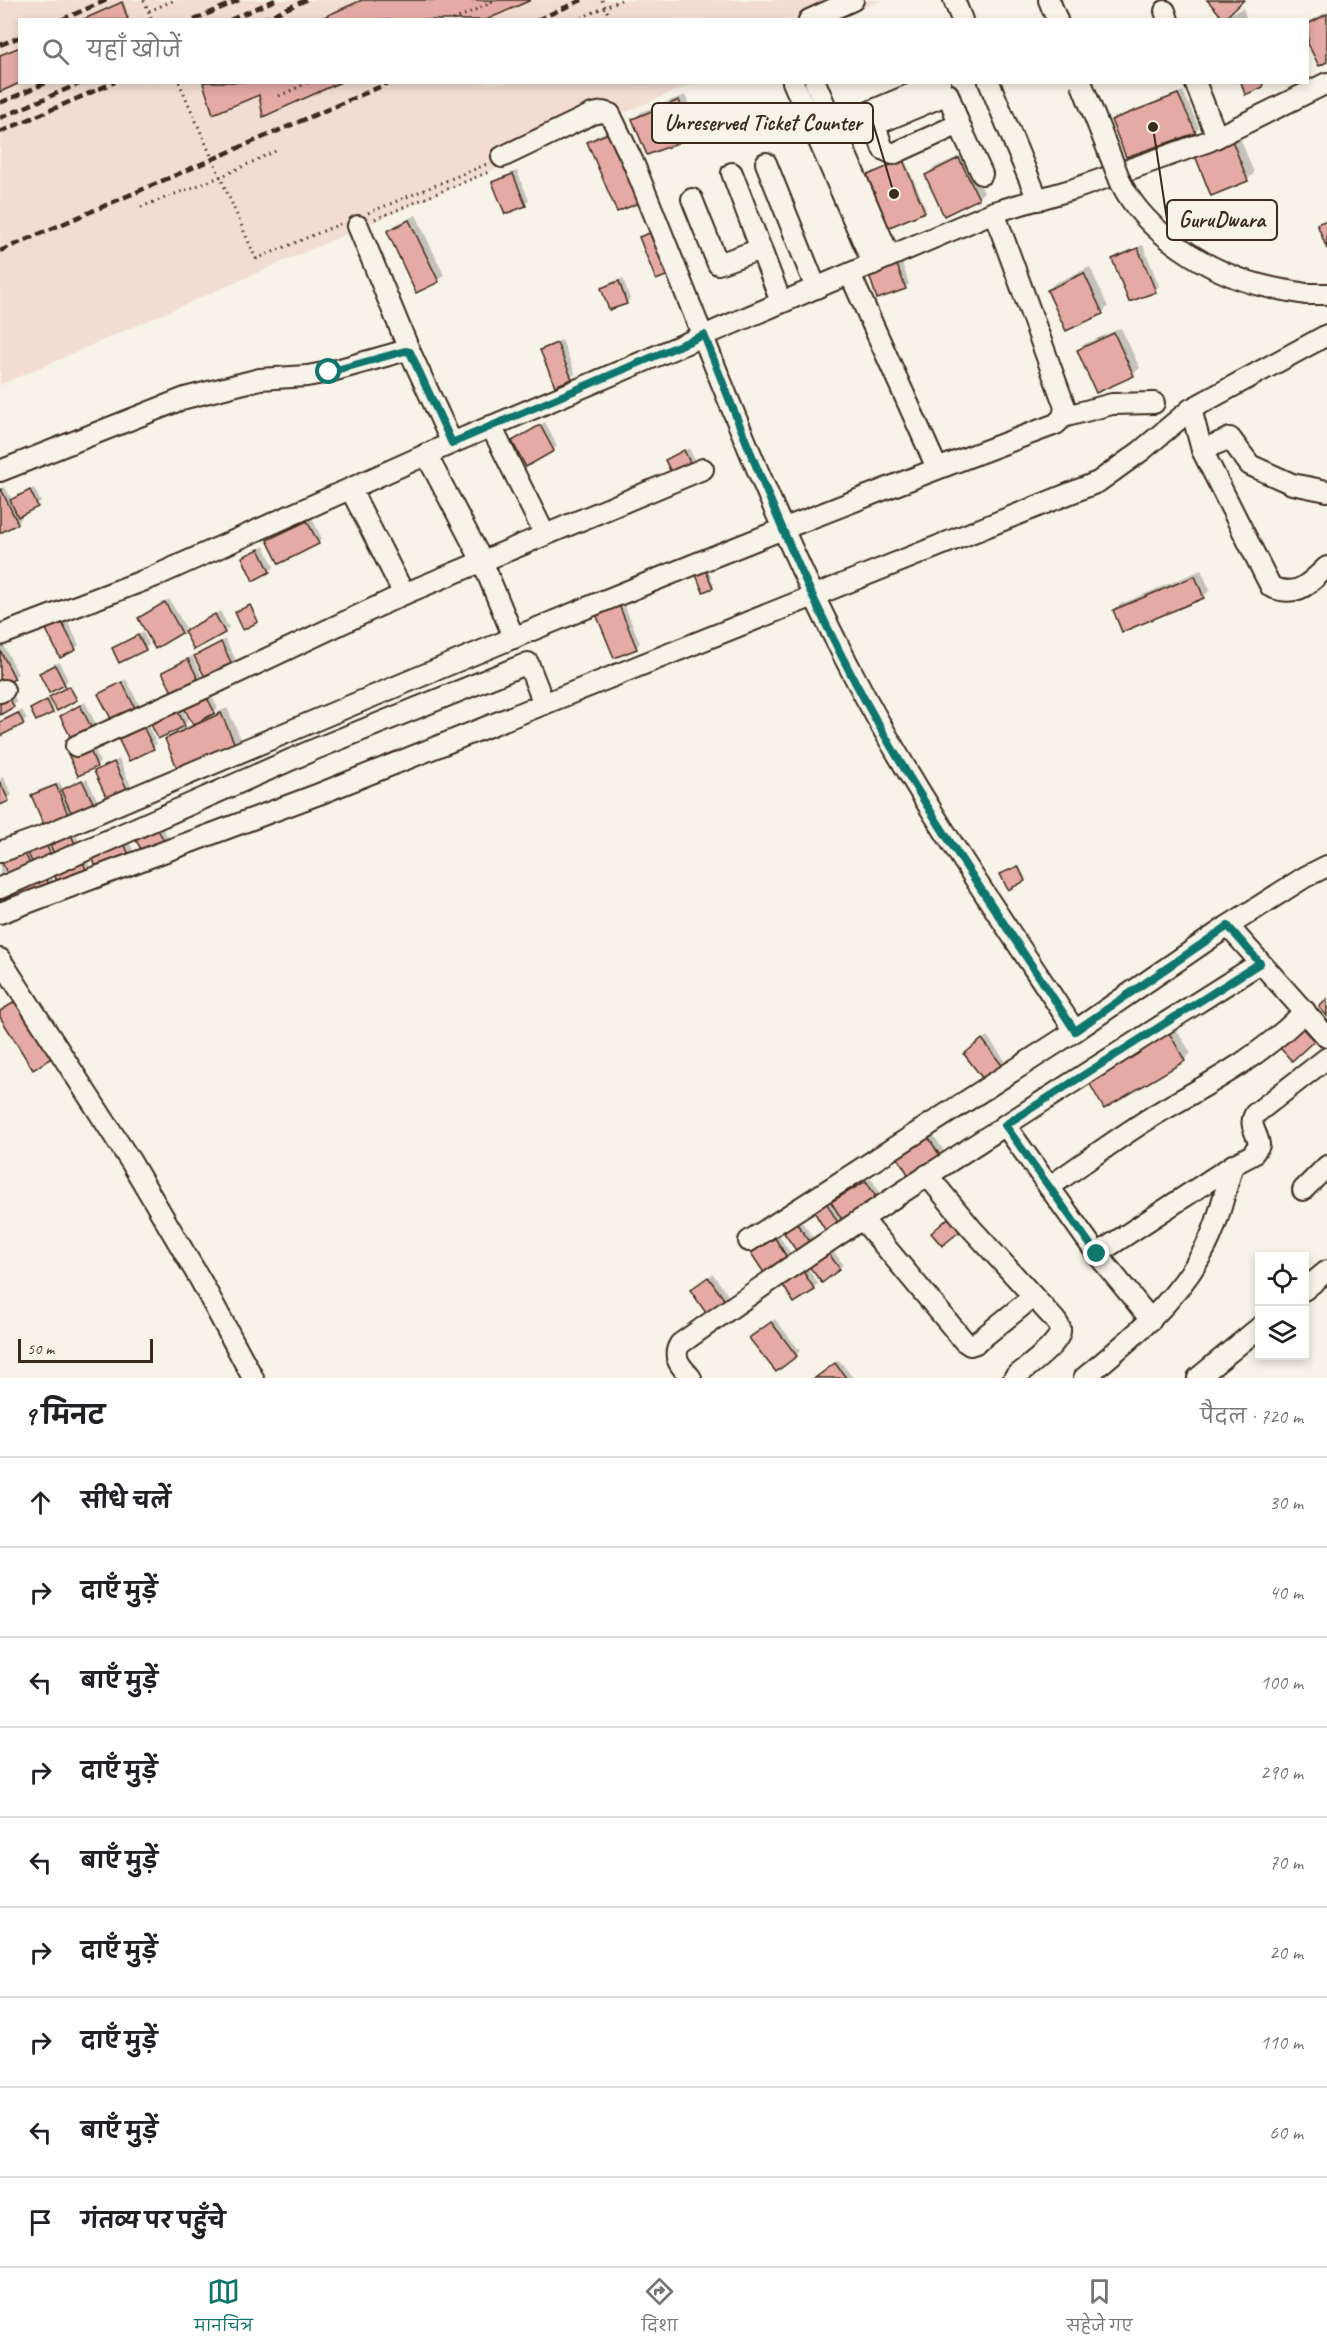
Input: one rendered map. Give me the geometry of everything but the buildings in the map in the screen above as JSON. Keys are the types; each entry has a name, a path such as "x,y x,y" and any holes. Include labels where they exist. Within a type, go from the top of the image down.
{"street":[{"path":"813,18 853,0"},
{"path":"954,0 961,18"},
{"path":"1049,0 1056,18"},
{"path":"0,635 153,577 351,490 426,454 994,212 1143,165 1217,137 1327,83"},
{"path":"794,84 873,264"},
{"path":"816,84 885,246"},
{"path":"903,84 852,113 945,86"},
{"path":"990,84 1038,200"},
{"path":"1082,84 1109,157 1127,196 1143,217 1166,237 1221,270 1259,285 1306,294 1327,294"},
{"path":"1196,84 1217,137"},
{"path":"945,86 959,124 982,174"},
{"path":"945,86 879,123 876,128 883,149 894,154 959,124"},
{"path":"502,157 592,114 603,112 610,114 633,162 782,527 813,596 892,747 1075,1031"},
{"path":"766,163 816,288"},
{"path":"732,172 781,302"},
{"path":"692,199 718,264 761,249"},
{"path":"994,212 1065,407 1063,417"},
{"path":"354,222 452,443"},
{"path":"850,274 937,468"},
{"path":"0,913 308,798 1098,482 1141,451 1191,409 1327,335"},
{"path":"0,471 185,398 260,379 307,376 343,369 405,351 410,352"},
{"path":"0,852 41,837 339,709 782,527 1056,424 1063,417 1112,404 1154,403"},
{"path":"1191,409 1202,450 1271,587 1285,592 1296,590 1327,567"},
{"path":"491,426 545,535"},
{"path":"1202,450 1230,438 1250,465 1292,484 1327,492"},
{"path":"426,454 482,561 544,704"},
{"path":"76,746 404,594 704,469"},
{"path":"351,490 404,594"},
{"path":"0,888 314,750 528,663"},
{"path":"749,1241 1075,1031 1228,926 1305,877 1327,867"},
{"path":"1228,926 1327,1037"},
{"path":"0,959 131,1162 201,1281 253,1378"},
{"path":"691,1378 676,1360 675,1352 680,1344 767,1282 863,1220 927,1175 1260,963"},
{"path":"1049,1187 1162,1111 1218,1080 1260,1051 1290,1027 1305,1011"},
{"path":"1097,1254 1252,1155 1258,1149 1259,1140 1252,1126 1255,1114 1327,1058"},
{"path":"1005,1125 1097,1254 1151,1320"},
{"path":"1084,1378 1151,1320 1181,1286 1204,1251 1233,1165"},
{"path":"1303,1190 1327,1166"},
{"path":"927,1175 971,1228 1055,1320 1060,1329 1059,1338 1014,1378"},
{"path":"863,1220 911,1280 970,1345 976,1343 1034,1297"},
{"path":"1309,1287 1327,1271"},
{"path":"1198,1378 1255,1331"}],"path":[{"path":"144,0 151,18"},
{"path":"149,11 175,0"},
{"path":"457,18 497,0"},
{"path":"602,0 610,18"},
{"path":"580,18 621,0"},
{"path":"180,84 256,259 354,222 504,165 502,157 354,222"},
{"path":"279,96 305,84"},
{"path":"141,207 220,177 278,150"}],"shaded area":[{"path":"0,0 882,0 842,18 18,18 18,84 691,84 0,385"}],"railway":[{"path":"66,18 107,0"},
{"path":"198,18 239,0"},
{"path":"234,18 275,0"},
{"path":"266,18 306,0"},
{"path":"542,18 582,0"},
{"path":"0,45 18,38"},
{"path":"0,103 43,84"},
{"path":"0,118 78,84"},
{"path":"0,132 110,84"},
{"path":"0,251 386,84"}],"place":[{"name":"GuruDwara","path":"1153,127"},
{"name":"Unreserved Ticket Counter","path":"894,194"}],"route":[{"path":"329,372 407,350 410,352 452,443 704,335 782,527 813,596 852,673 892,747 1075,1031 1228,926 1260,963 1005,1125 1097,1254"}]}
